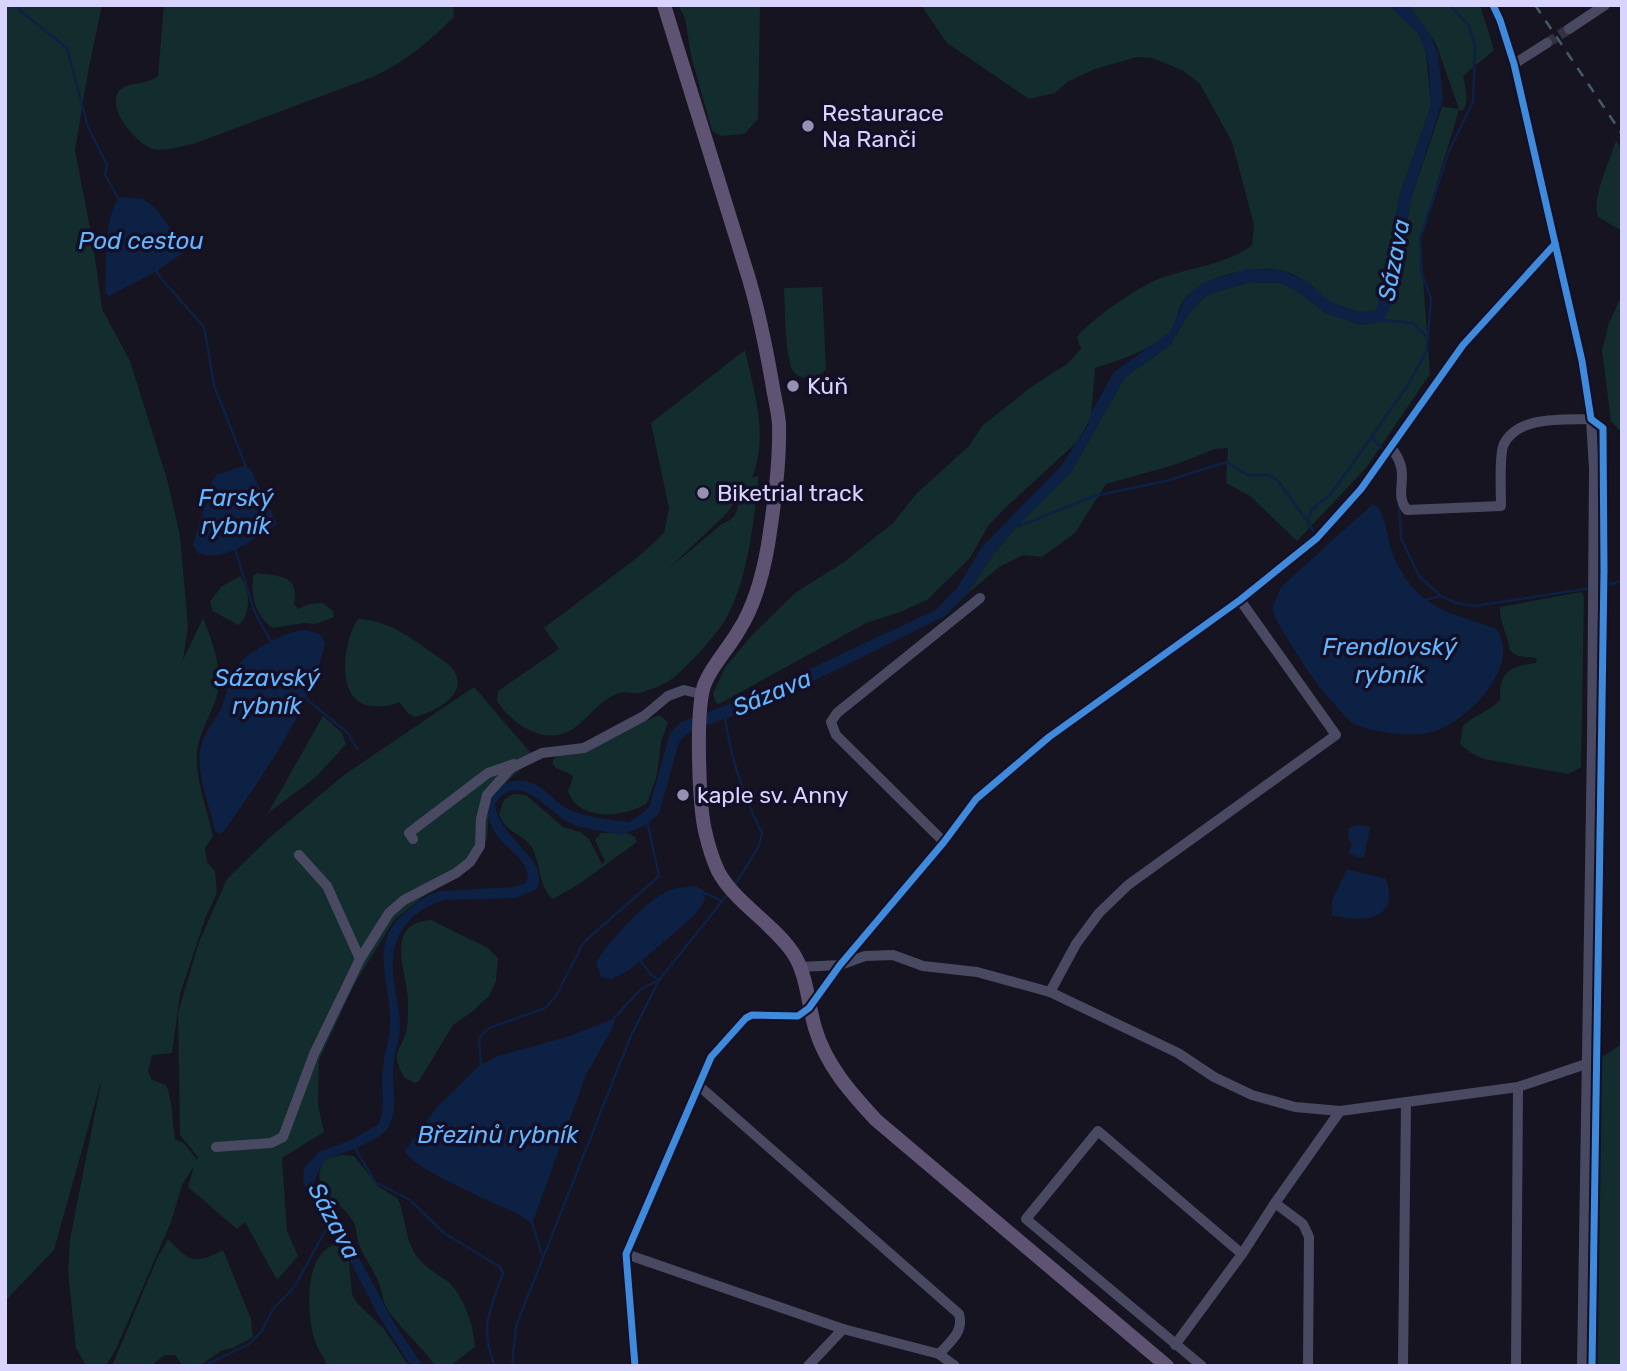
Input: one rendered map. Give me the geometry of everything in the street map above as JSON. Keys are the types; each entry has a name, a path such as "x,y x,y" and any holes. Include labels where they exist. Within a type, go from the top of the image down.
{"main road":[{"path":"664,5 760,317 779,423 768,546 758,586 740,629 706,680 701,694 704,828 711,853 719,872 732,889 793,953 800,967 820,1044 838,1076 876,1120 1150,1360 1167,1366"}],"street":[{"path":"1493,5 1514,64 1582,361 1591,419 1594,469 1592,687 1582,1366"},
{"path":"1569,29 1605,5"},
{"path":"1514,64 1547,43"},
{"path":"635,1366 626,1254 710,1057 746,1018 752,1015 798,1016 809,1008 840,965 944,842 976,799 1049,737 1240,600 1317,538 1392,449 1464,345 1555,244"},
{"path":"1392,449 1403,470 1400,498 1407,510 1502,506 1503,445 1516,430 1540,423 1591,419"},
{"path":"944,842 836,735 831,722 837,713 981,598"},
{"path":"1050,992 1099,913 1128,885 1336,735 1240,600"},
{"path":"1592,687 1604,687"},
{"path":"413,839 409,833 488,773 542,753 584,748 644,716 668,696 684,690 701,694"},
{"path":"216,1147 271,1143 283,1137 314,1054 360,959 389,913 404,900 456,873 470,862 480,846 481,819 486,795 520,762"},
{"path":"299,855 327,886 360,959"},
{"path":"800,967 840,965 865,956 893,955 923,966 977,972 1050,992 1178,1053 1214,1077 1252,1095 1294,1107 1340,1111 1518,1087 1586,1064"},
{"path":"698,1086 959,1314 960,1331 939,1354"},
{"path":"1516,1366 1518,1087"},
{"path":"1403,1366 1406,1102"},
{"path":"1175,1345 1242,1254 1340,1111"},
{"path":"1202,1366 1026,1219 1098,1131 1242,1254"},
{"path":"1275,1203 1303,1224 1309,1237 1308,1366"},
{"path":"626,1254 844,1329 939,1354 955,1366"},
{"path":"808,1366 844,1329"}],"green space":[{"path":"5,5 102,5 75,150 102,309 130,361 167,479 180,536 188,626 183,660 203,618 218,664 218,691 197,752 200,783 213,836 205,848 207,862 215,871 217,893 205,919 180,994 172,1053 152,1055 148,1071 152,1080 166,1085 175,1139 184,1143 197,1160 198,1157 180,1135 178,1013 199,942 227,879 269,838 344,775 474,687 535,758 490,799 487,839 470,869 423,897 394,920 354,985 319,1060 318,1105 324,1132 282,1158 287,1231 298,1256 277,1280 245,1222 237,1229 188,1187 194,1166 182,1185 171,1222 116,1349 106,1366 86,1366 76,1348 68,1271 70,1239 102,1078 54,1250 5,1301"},
{"path":"164,5 453,5 454,17 396,65 373,77 193,144 160,150 150,148 130,131 119,115 116,98 123,88 158,76"},
{"path":"678,5 760,5 758,119 744,134 721,136 712,131 691,55 685,18"},
{"path":"921,5 1392,7 1418,33 1426,52 1431,106 1400,194 1380,302 1376,310 1370,313 1344,308 1321,296 1295,275 1277,270 1255,269 1232,273 1199,287 1183,301 1174,327 1166,336 1136,353 1095,368 1091,418 1077,442 1004,509 988,526 970,558 927,600 866,623 719,704 713,694 725,667 754,633 795,593 844,562 893,523 916,494 969,446 982,426 1034,385 1067,364 1081,349 1077,337 1092,322 1156,280 1230,258 1252,245 1254,225 1232,142 1200,84 1184,71 1152,58 1137,57 1095,69 1067,82 1055,93 1029,99 947,43"},
{"path":"1408,5 1480,5 1494,50 1463,76 1465,107 1463,111 1459,110 1420,239 1430,374 1366,468 1297,541 1250,496 1226,483 1228,448 1215,449 1174,465 1106,484 1075,533 1042,557 1023,555 999,567 967,594 994,553 1071,472 1125,377 1170,345 1189,313 1206,295 1250,282 1281,283 1299,292 1326,313 1361,325 1394,292 1412,195 1442,107 1459,109 1436,44"},
{"path":"1616,141 1622,149 1622,231 1598,217 1597,209 1599,190"},
{"path":"822,287 826,369 816,378 804,378 794,373 790,364 784,288"},
{"path":"1622,295 1622,433 1611,421 1602,350 1609,323"},
{"path":"745,350 760,430 757,462 752,478 758,476 758,483 748,555 732,607 720,628 669,681 640,693 621,692 612,696 566,733 544,735 533,732 512,719 504,710 497,701 498,691 559,649 544,628 638,557 664,533 669,508 651,423","holes":["740,496 736,513 731,519 668,569 724,516"]},
{"path":"257,573 280,576 291,582 295,594 294,604 298,609 323,603 333,611 334,617 315,624 273,628 258,612 253,583 253,576"},
{"path":"240,576 246,588 248,602 246,615 238,625 213,611 210,602 221,587"},
{"path":"1581,592 1584,596 1581,767 1568,774 1484,759 1471,753 1460,744 1463,726 1500,700 1502,683 1508,672 1519,666 1536,663 1537,658 1518,656 1510,651 1500,607"},
{"path":"358,619 395,629 448,664 456,675 458,684 450,699 415,717 399,702 380,706 361,703 352,695 345,670 349,642"},
{"path":"659,715 668,722 661,742 657,775 647,803 627,812 603,814 581,808 573,801 568,791 572,775 556,768 552,762 556,756"},
{"path":"323,716 342,733 346,744 316,777 268,813"},
{"path":"513,794 526,795 563,827 580,832 589,839 602,864 605,861 595,840 601,833 627,833 635,837 637,842 579,884 553,899 542,881 531,846 502,821 499,814 504,800"},
{"path":"431,920 488,948 498,958 496,981 489,996 453,1025 419,1081 415,1083 405,1078 397,1062 408,1020 402,941 406,931 415,924"},
{"path":"1622,1044 1622,1366 1595,1366 1598,1138 1602,1057"},
{"path":"341,1155 354,1156 378,1186 398,1199 409,1240 417,1257 447,1281 463,1302 473,1330 475,1347 450,1366 435,1366 393,1317 358,1242 353,1221 322,1187 320,1170 325,1159"},
{"path":"168,1239 187,1257 193,1259 205,1258 223,1250 251,1319 253,1337 221,1351 202,1364 183,1366 175,1355 165,1355 154,1363 154,1366 112,1366 157,1259"},
{"path":"333,1245 340,1247 349,1262 352,1294 357,1303 384,1329 409,1366 327,1366 315,1341 309,1303 316,1262 323,1252"}],"water":[{"name":"Sázava","path":"1388,5 1408,5 1430,35 1438,53 1443,99 1412,195 1390,309 1381,322 1361,325 1326,313 1299,292 1281,283 1250,282 1206,295 1189,313 1170,345 1125,377 1071,472 1019,524 994,553 967,594 945,616 769,703 691,731 679,742 659,814 644,826 621,835 587,828 568,822 523,791 504,794 495,804 498,816 537,868 537,889 516,898 444,900 422,910 405,926 398,937 393,961 400,1024 393,1070 393,1117 387,1129 368,1143 325,1159 314,1181 319,1195 341,1224 394,1323 423,1366 411,1366 378,1315 332,1226 313,1204 303,1181 304,1168 319,1152 351,1140 379,1124 383,1108 382,1074 390,1029 384,950 387,936 395,922 417,903 436,892 514,887 525,883 528,878 525,866 498,837 487,813 486,804 502,784 527,781 575,812 629,822 650,805 670,733 681,722 757,694 937,609 957,588 982,547 1061,466 1088,425 1092,411 1114,372 1171,331 1184,300 1200,284 1247,269 1282,270 1308,282 1332,303 1361,312 1376,310 1383,288 1400,194 1431,106 1426,52 1418,33"},
{"name":"Pod cestou","path":"120,197 143,199 155,207 184,248 182,254 150,275 109,296 105,293 108,229"},
{"name":"Farský rybník","path":"243,466 250,468 277,524 229,552 219,555 198,553 193,545 212,481 216,475"},
{"name":"Frendlovský rybník","path":"1373,504 1384,520 1395,560 1413,588 1435,606 1496,629 1502,643 1503,658 1488,689 1462,716 1435,731 1416,734 1392,733 1351,722 1311,675 1275,618 1272,608 1282,586"},
{"name":"Sázavský rybník","path":"301,630 319,634 325,644 308,694 269,765 224,831 219,834 215,831 202,781 200,751 203,740 219,713 238,665 263,645"},
{"path":"1357,825 1370,827 1364,858 1348,852 1352,845 1348,838 1349,828"},
{"path":"1347,869 1386,879 1389,893 1388,903 1383,911 1376,916 1355,919 1332,915 1332,900"},
{"path":"696,886 704,891 705,900 695,915 629,970 612,979 601,977 596,962 620,931 641,910 673,889"},
{"name":"Březinů rybník","path":"615,1018 613,1027 586,1075 532,1224 520,1215 438,1176 405,1151 437,1107 480,1065 498,1056 570,1036"}],"waterway":[{"path":"13,5 67,48 88,127 107,165 105,175 119,200"},
{"name":"Sázava","path":"1013,526 1020,526 1094,496 1166,481 1226,462 1248,475 1269,475 1278,481 1308,522 1311,510 1331,494 1406,388 1427,350 1431,298 1422,274 1420,239 1449,151 1473,102 1475,46 1469,26 1450,5"},
{"path":"155,268 204,327 214,385 246,467"},
{"path":"1381,320 1413,323 1427,337"},
{"path":"1371,437 1384,450"},
{"path":"1399,504 1401,538 1419,576 1441,596 1457,603 1475,606 1591,588"},
{"path":"1308,522 1315,534"},
{"path":"234,546 254,610 272,644"},
{"path":"1598,587 1622,581"},
{"path":"1424,600 1441,596"},
{"path":"305,698 348,733 357,749"},
{"name":"Sázava","path":"725,718 739,777 762,833 759,846 734,886"},
{"path":"481,1066 479,1038 489,1028 545,1008 556,996 583,943 659,876 647,820"},
{"path":"703,894 721,901"},
{"path":"512,1366 516,1326 630,1038 659,980 728,894"},
{"path":"640,960 651,975 659,980"},
{"path":"614,1018 641,989 659,980"},
{"path":"354,1146 375,1182 410,1200 444,1233 500,1267 503,1273 487,1330 495,1366"},
{"name":"Sázava","path":"204,1366 249,1344 261,1332 273,1309 295,1286 331,1220"},
{"path":"532,1222 542,1255"}],"tunnel":[{"path":"1547,43 1569,29"}],"railway":[{"path":"1535,5 1622,134"}],"cycle path":[{"path":"1493,5 1514,64 1582,361 1591,419 1603,428 1604,571 1592,1366"},
{"path":"635,1366 626,1254 711,1057 746,1018 752,1015 798,1016 809,1008 840,965 944,842 976,799 1049,737 1240,600 1317,538 1361,489 1463,345 1555,244"}],"place":[{"name":"Restaurace Na Ranči","path":"808,126"},
{"name":"Kůň","path":"793,386"},
{"name":"Biketrial track","path":"703,493"},
{"name":"kaple sv. Anny","path":"683,795"}]}
